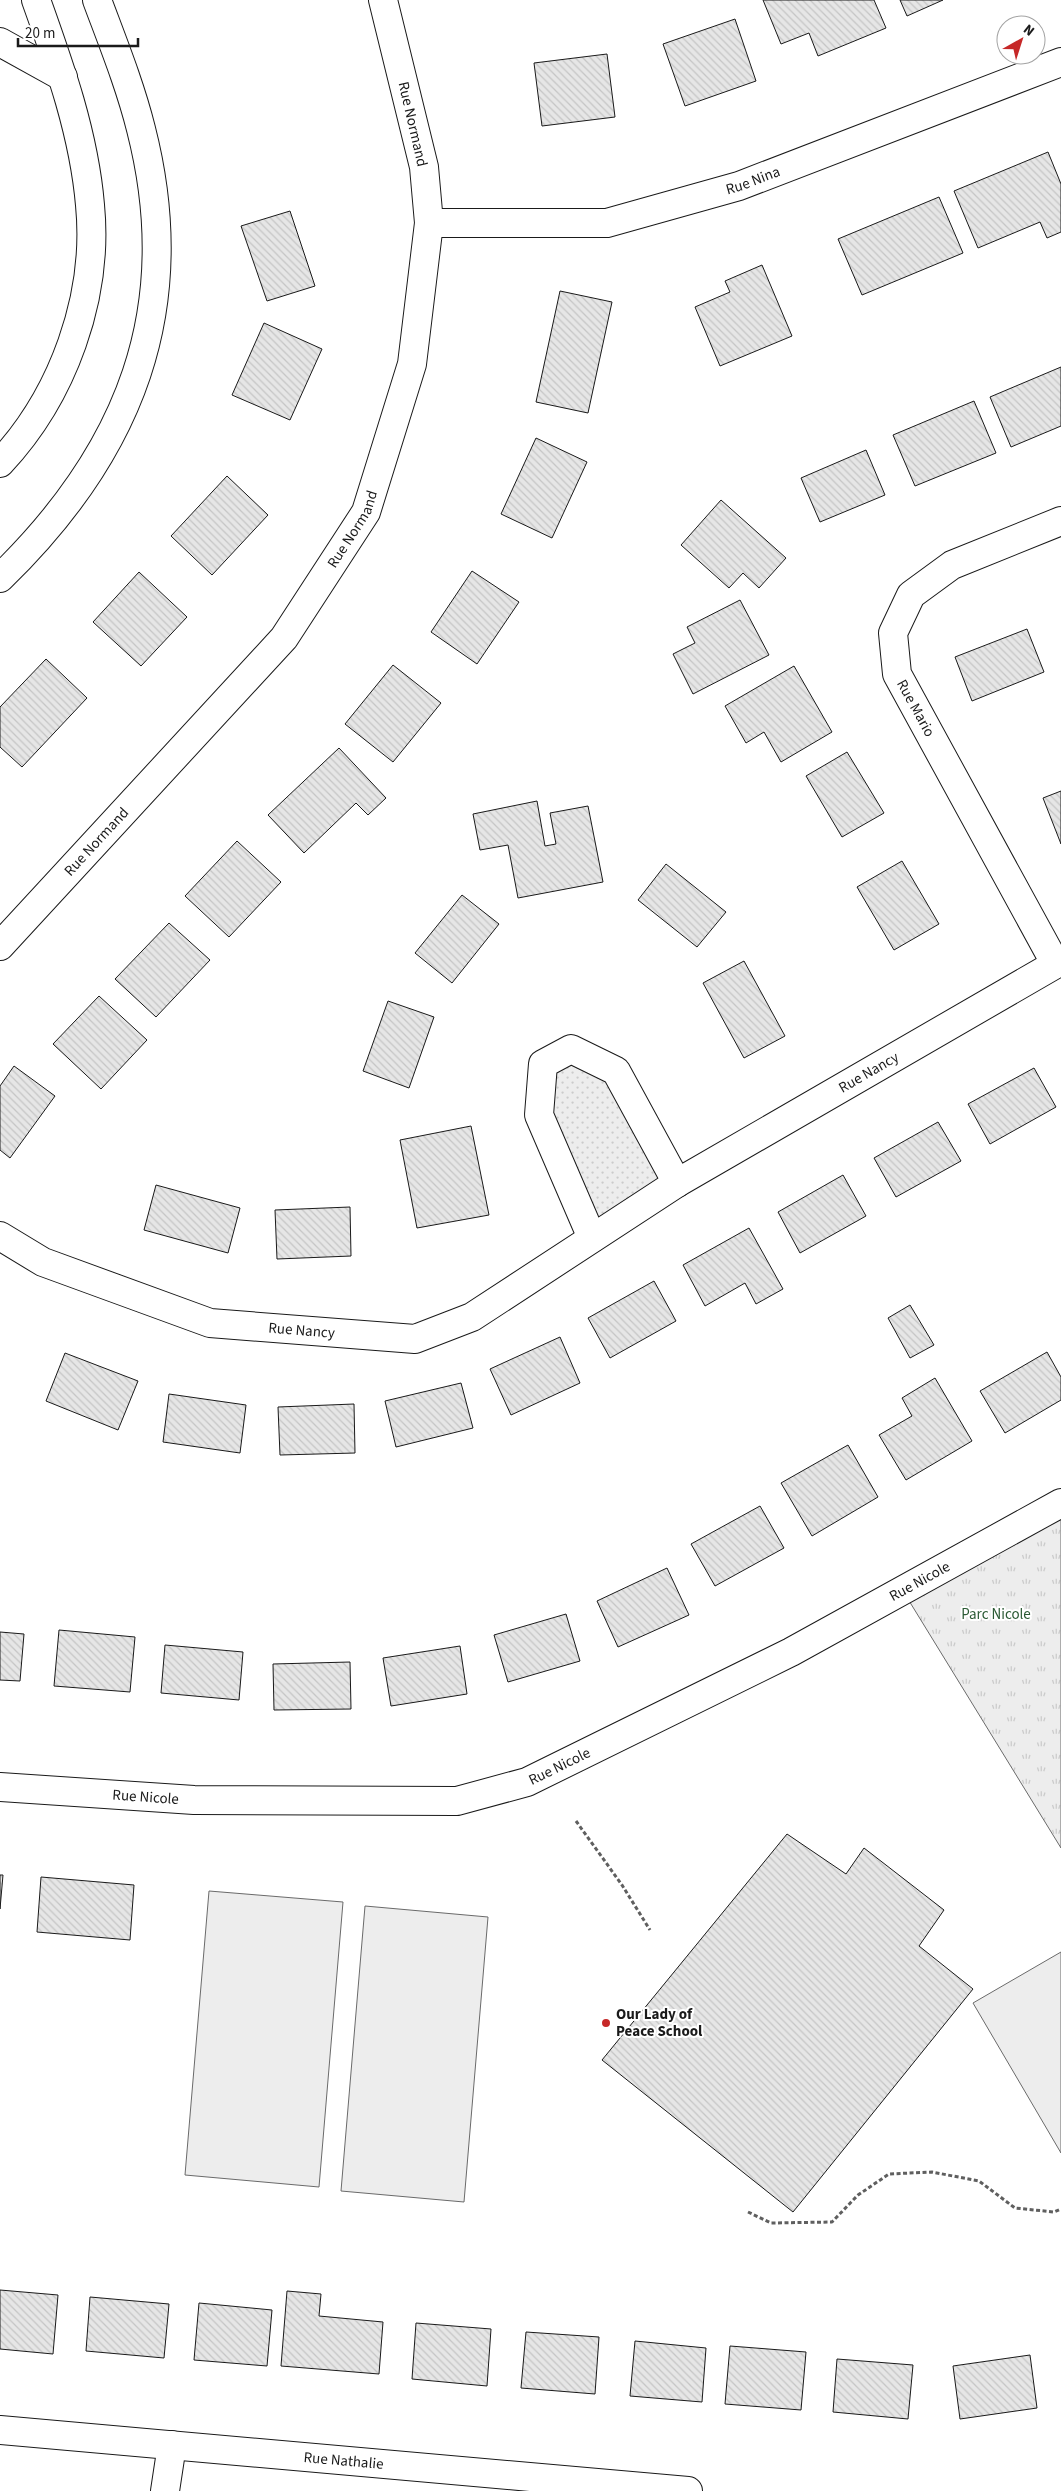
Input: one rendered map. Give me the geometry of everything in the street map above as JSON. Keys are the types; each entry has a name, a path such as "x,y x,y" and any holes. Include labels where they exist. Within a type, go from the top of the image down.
{"main road":[{"path":"0,463 30,427 64,366 82,306 88,274 91,233 88,184 63,77 36,0"},
{"path":"0,578 51,524 93,466 120,420 146,346 155,275 156,237 153,191 141,129 98,0"},
{"name":"Rue Normand","path":"0,946 284,638 366,512 412,364 429,223 424,167 383,0"},
{"path":"0,42 63,77"},
{"name":"Rue Nina","path":"429,223 607,223 739,186 1061,62"},
{"name":"Rue Mario","path":"1058,962 897,674 893,633 911,594 952,565 1061,521"},
{"name":"Rue Nancy","path":"0,1236 43,1262 210,1323 415,1339 472,1316 677,1183 1058,962"},
{"path":"592,1238 539,1116 543,1064 571,1049 616,1071 677,1183"},
{"name":"Rue Nicole","path":"0,1787 194,1800 457,1801 528,1782 738,1678 870,1609 1061,1503"},
{"name":"Rue Nathalie","path":"0,2430 611,2487 688,2491"},
{"path":"165,2491 172,2445"}],"path":[{"path":"576,1821 622,1885 650,1930"},
{"path":"748,2212 771,2223 832,2222 858,2195 889,2174 932,2172 980,2181 1015,2208 1054,2212 1061,2209"}],"green space":[{"path":"571,1049 616,1071 677,1183 592,1238 539,1115 543,1064"},
{"name":"Parc Nicole","path":"1061,1503 1061,1848 903,1591"}],"shaded area":[{"path":"209,1891 343,1902 319,2187 185,2175"},
{"path":"365,1906 488,1917 464,2202 341,2191"},
{"path":"1061,1952 1061,2153 973,2003"}],"building":[{"path":"763,0 874,0 886,28 818,56 809,33 781,44"},
{"path":"900,0 943,0 907,16"},
{"path":"735,19 756,81 685,106 663,44"},
{"path":"607,54 615,117 542,126 534,63"},
{"path":"1048,152 1061,184 1061,232 1047,238 1040,222 978,248 954,191"},
{"path":"939,197 963,253 862,295 838,239"},
{"path":"290,211 315,286 267,301 241,226"},
{"path":"762,265 792,336 720,366 695,307 730,292 725,281"},
{"path":"560,291 612,302 588,413 536,402"},
{"path":"264,323 322,349 290,420 232,395"},
{"path":"1061,367 1061,426 1011,447 990,397"},
{"path":"974,401 996,453 915,486 893,435"},
{"path":"536,438 587,462 552,538 501,514"},
{"path":"866,450 885,495 820,522 801,478"},
{"path":"227,476 268,515 212,575 171,536"},
{"path":"721,500 786,558 759,588 743,573 729,588 681,545"},
{"path":"472,571 519,602 477,664 431,632"},
{"path":"139,572 187,617 141,666 93,622"},
{"path":"740,600 769,655 693,694 673,654 695,643 687,627"},
{"path":"1027,629 1044,672 972,701 955,657"},
{"path":"46,659 87,698 22,767 0,747 0,707"},
{"path":"393,665 441,703 393,762 345,724"},
{"path":"794,666 832,732 781,762 764,732 746,743 725,706"},
{"path":"339,748 386,798 368,815 356,803 304,853 268,815"},
{"path":"847,752 884,813 842,837 806,776"},
{"path":"1061,791 1061,844 1043,798"},
{"path":"537,801 545,846 556,844 550,813 588,806 603,882 518,898 508,845 480,850 473,814"},
{"path":"237,841 281,882 229,937 185,896"},
{"path":"902,861 939,924 894,950 857,887"},
{"path":"666,864 726,912 697,947 638,900"},
{"path":"462,895 499,924 452,983 415,953"},
{"path":"169,923 210,960 156,1017 115,979"},
{"path":"744,961 785,1036 744,1058 703,983"},
{"path":"99,996 147,1040 101,1089 53,1044"},
{"path":"388,1001 434,1017 409,1088 363,1071"},
{"path":"14,1066 55,1096 10,1158 0,1150 0,1086"},
{"path":"1034,1068 1056,1107 990,1144 968,1104"},
{"path":"938,1122 961,1161 896,1197 874,1158"},
{"path":"471,1126 489,1215 417,1228 400,1140"},
{"path":"843,1175 866,1216 800,1253 778,1212"},
{"path":"156,1185 240,1208 228,1253 144,1230"},
{"path":"350,1207 351,1256 277,1259 275,1210"},
{"path":"749,1228 783,1289 756,1304 745,1283 705,1306 683,1265"},
{"path":"654,1281 676,1321 610,1358 588,1318"},
{"path":"910,1305 934,1345 910,1358 888,1318"},
{"path":"560,1337 580,1383 511,1415 490,1369"},
{"path":"1047,1352 1061,1377 1061,1400 1005,1433 980,1391"},
{"path":"65,1353 138,1381 118,1430 46,1401"},
{"path":"935,1378 972,1441 906,1480 879,1435 912,1416 902,1398"},
{"path":"461,1383 473,1428 396,1447 385,1401"},
{"path":"169,1394 246,1405 240,1453 163,1442"},
{"path":"354,1404 355,1453 280,1455 278,1407"},
{"path":"848,1445 878,1497 812,1536 781,1483"},
{"path":"760,1506 784,1548 715,1586 691,1544"},
{"path":"667,1568 689,1615 618,1647 597,1601"},
{"path":"566,1614 580,1661 508,1682 494,1635"},
{"path":"59,1630 135,1637 130,1692 54,1686"},
{"path":"0,1632 24,1634 20,1681 0,1680"},
{"path":"165,1645 243,1652 239,1700 161,1693"},
{"path":"460,1646 467,1694 391,1706 383,1658"},
{"path":"350,1662 351,1709 274,1710 273,1664"},
{"path":"787,1834 846,1874 864,1848 944,1910 919,1946 973,1989 793,2212 602,2060"},
{"path":"0,1875 3,1875 0,1909"},
{"path":"41,1877 134,1885 130,1940 37,1932"},
{"path":"0,2290 58,2295 53,2354 0,2349"},
{"path":"287,2291 321,2294 319,2316 383,2322 379,2374 281,2366"},
{"path":"90,2297 169,2304 164,2358 86,2351"},
{"path":"199,2303 272,2310 267,2366 194,2360"},
{"path":"416,2323 491,2329 487,2386 412,2379"},
{"path":"526,2332 599,2337 595,2394 521,2388"},
{"path":"635,2341 706,2348 702,2402 630,2396"},
{"path":"730,2346 806,2352 801,2410 725,2404"},
{"path":"1030,2355 1037,2408 960,2419 953,2366"},
{"path":"837,2359 913,2365 908,2419 833,2412"}],"place":[{"name":"Our Lady of Peace School","path":"606,2023"}]}
